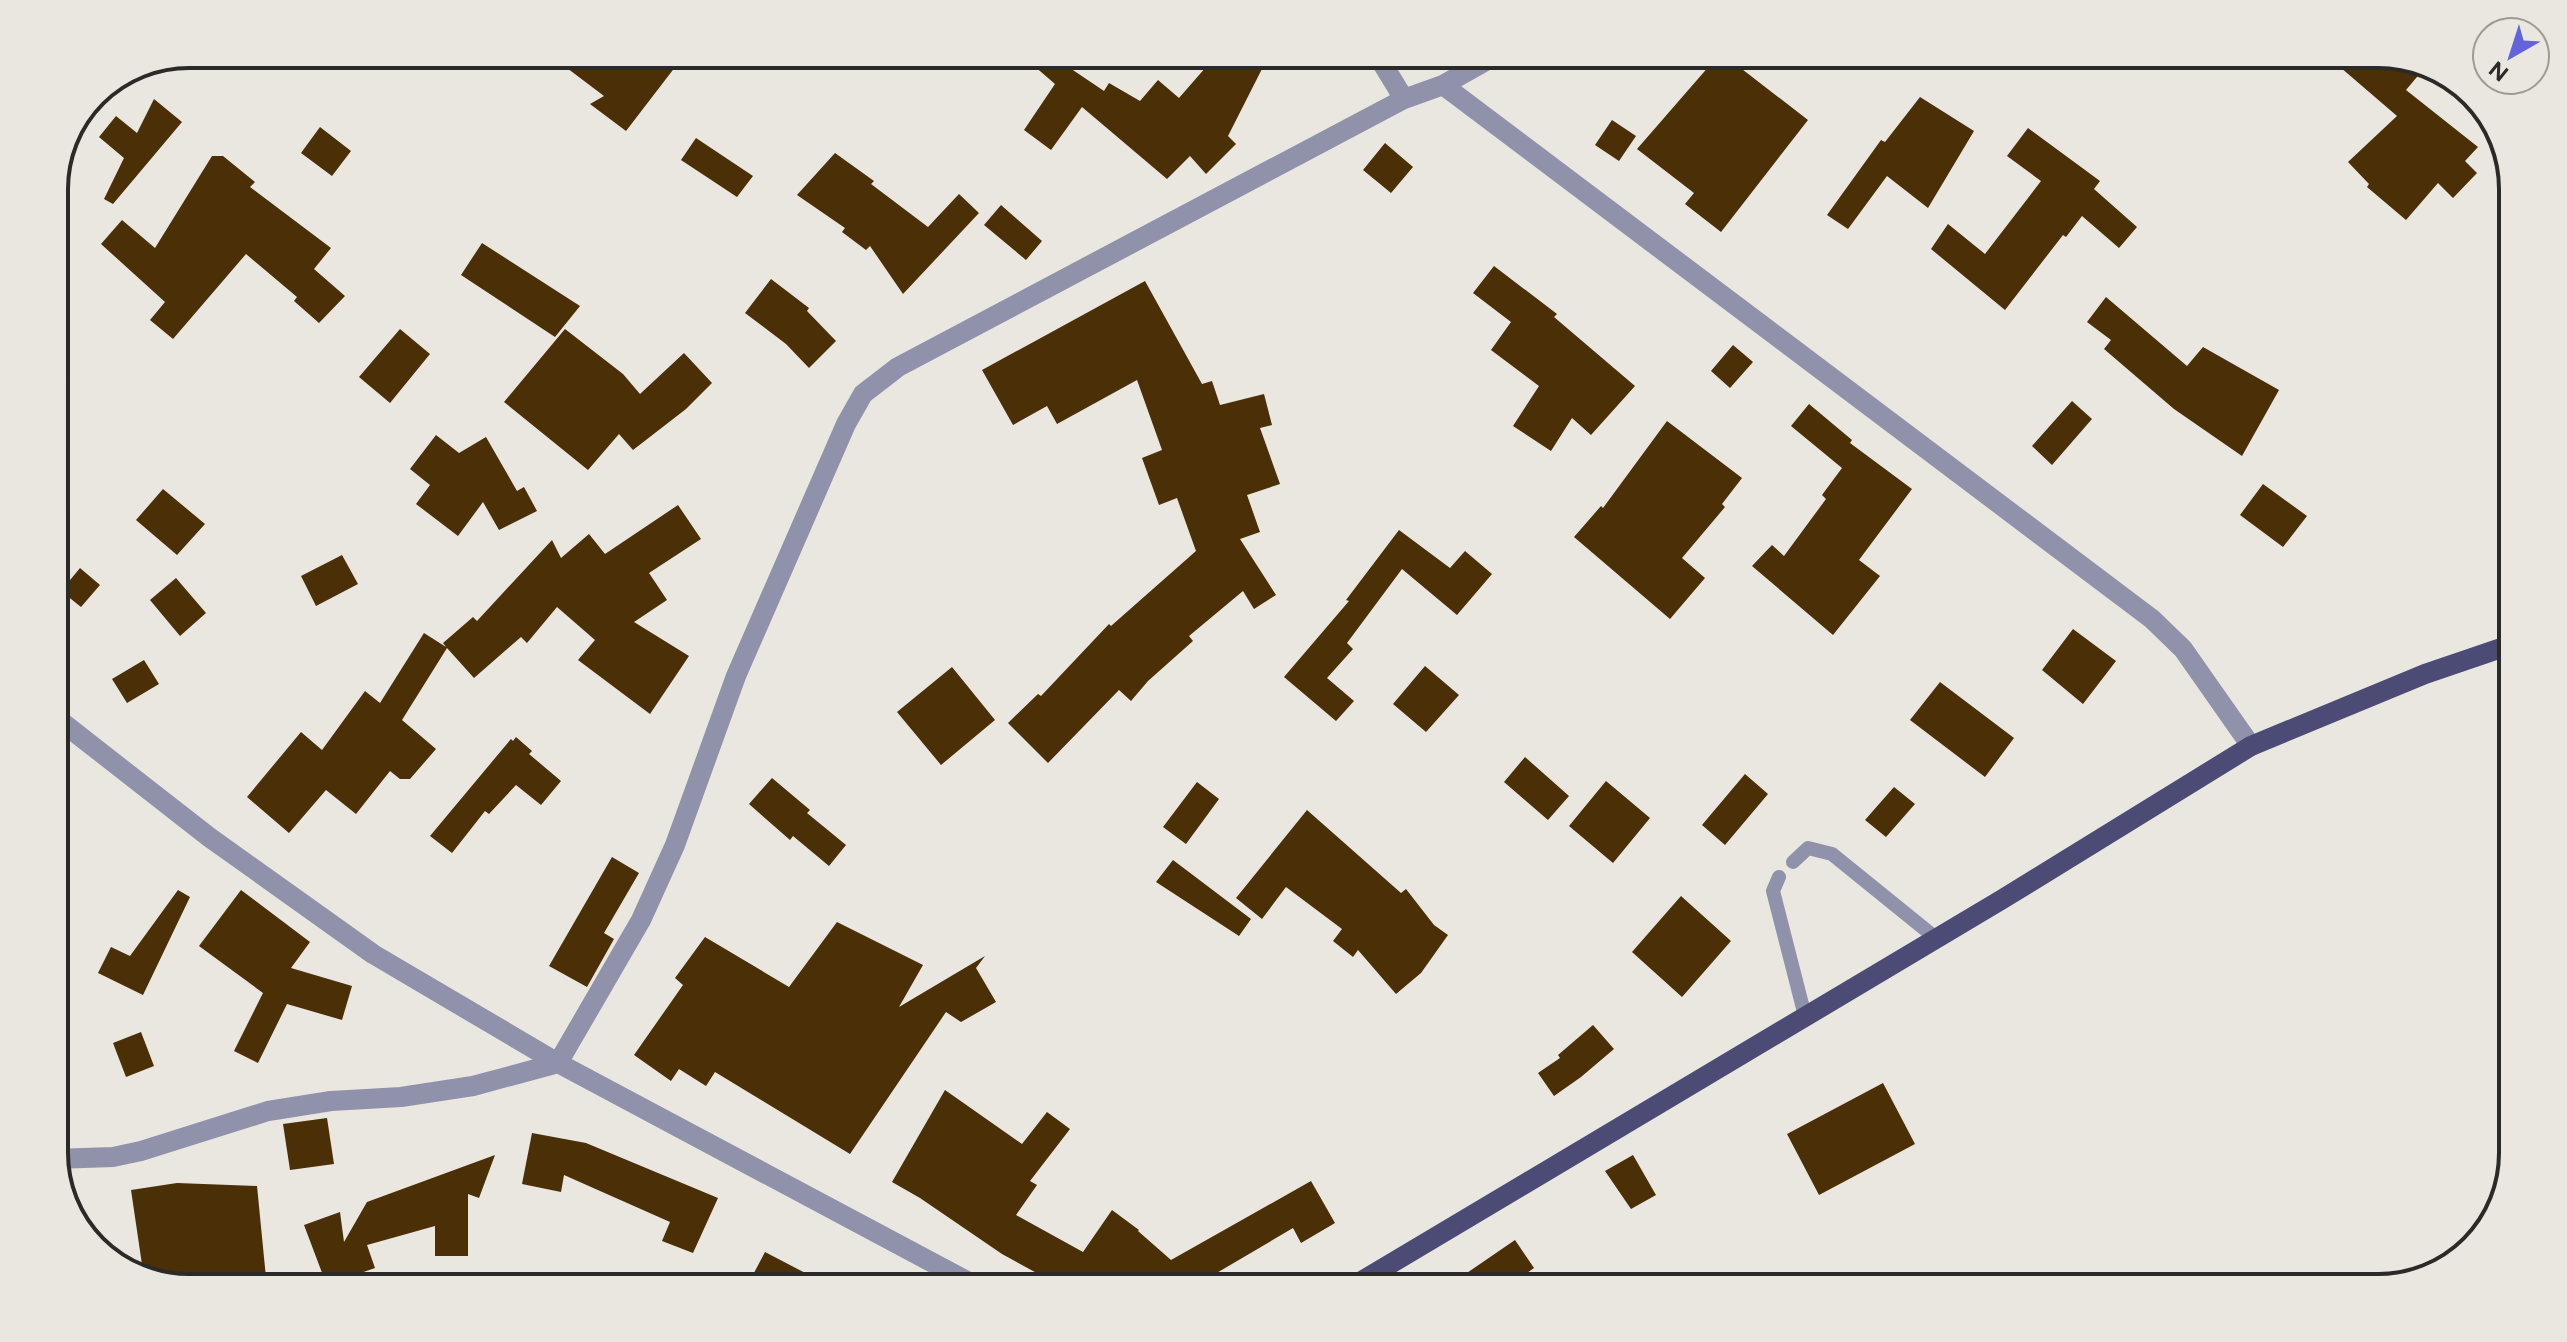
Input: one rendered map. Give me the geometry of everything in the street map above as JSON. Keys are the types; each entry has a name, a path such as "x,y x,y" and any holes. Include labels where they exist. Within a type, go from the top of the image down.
{"main road":[{"path":"1373,1274 1937,939 2251,746 2425,674 2499,649"}],"street":[{"path":"1385,68 1404,99"},
{"path":"68,1159 113,1157 141,1151 268,1111 473,1086 558,1063 641,920 664,870 736,676 846,424 863,394 898,367 1404,99 1443,85 1473,68"},
{"path":"1443,85 2152,619 2183,649 2251,746"},
{"path":"68,727 209,837 373,954 558,1063 954,1274"}],"lane":[{"path":"1793,862 1808,848 1832,854 1937,939"},
{"path":"1779,877 1773,891 1805,1016"}],"building":[{"path":"567,68 674,68 626,131 590,104 604,96"},
{"path":"1036,68 1070,68 1104,91 1109,83 1140,101 1158,80 1179,98 1205,68 1262,68 1228,136 1236,144 1206,174 1190,156 1167,179 1082,107 1051,150 1024,130 1055,84"},
{"path":"1707,68 1741,68 1808,120 1721,232 1685,204 1694,193 1637,149"},
{"path":"2341,68 2394,69 2419,75 2406,90 2478,147 2465,161 2477,173 2453,198 2438,183 2406,220 2367,187 2369,184 2348,162 2397,116"},
{"path":"1920,97 1974,131 1928,208 1887,176 1848,229 1827,215 1881,140 1885,142"},
{"path":"154,99 182,122 113,204 104,199 124,158 99,137 116,116 137,133"},
{"path":"1612,120 1636,136 1619,161 1595,145"},
{"path":"320,127 351,151 332,176 301,153"},
{"path":"2028,128 2100,181 2094,189 2137,227 2119,248 2082,216 2066,237 2063,235 2005,310 1931,249 1948,224 1985,254 2041,181 2007,156"},
{"path":"696,138 753,176 737,197 681,160"},
{"path":"1385,143 1413,167 1391,193 1363,170"},
{"path":"835,153 928,227 959,194 979,213 903,294 870,246 866,250 842,232 845,228 797,195"},
{"path":"212,156 223,156 255,182 250,187 331,248 314,269 345,296 319,323 294,301 297,297 246,254 173,339 150,320 165,302 101,244 122,220 155,248"},
{"path":"1001,205 1042,241 1026,260 984,225"},
{"path":"482,243 580,306 555,337 461,275"},
{"path":"1494,266 1557,314 1554,317 1635,386 1591,435 1572,418 1551,451 1513,426 1539,386 1491,350 1511,322 1473,293"},
{"path":"771,279 809,308 807,311 836,341 809,368 786,344 745,313"},
{"path":"1145,281 1202,384 1212,381 1220,405 1264,394 1272,425 1260,428 1280,484 1247,495 1260,532 1240,539 1276,595 1254,609 1243,591 1189,636 1193,641 1148,681 1131,701 1119,690 1048,763 1008,723 1038,694 1041,696 1109,624 1111,626 1196,551 1177,498 1159,505 1142,458 1162,450 1137,380 1057,424 1047,406 1013,425 982,370"},
{"path":"2106,297 2187,366 2203,347 2279,390 2242,456 2174,409 2104,349 2111,340 2087,322"},
{"path":"400,329 430,354 390,403 359,377"},
{"path":"565,329 623,374 640,394 684,353 712,383 686,409 633,450 619,434 588,470 504,402"},
{"path":"1733,345 1753,362 1730,388 1711,371"},
{"path":"2072,401 2092,419 2052,465 2032,446"},
{"path":"1809,404 1852,440 1850,443 1912,489 1859,560 1880,576 1833,635 1752,566 1772,545 1784,556 1826,499 1822,495 1842,468 1791,426"},
{"path":"1667,421 1742,478 1722,504 1725,507 1682,558 1705,578 1670,619 1574,537 1601,506 1603,508"},
{"path":"436,435 459,453 486,437 517,491 524,487 537,511 499,530 483,502 458,536 416,504 430,485 410,469"},
{"path":"2263,484 2307,516 2283,547 2240,515"},
{"path":"163,489 205,524 177,555 136,520"},
{"path":"678,505 701,539 649,573 667,600 634,622 689,656 650,714 578,660 595,640 557,607 527,643 521,637 474,678 447,648 402,720 436,749 410,779 400,779 390,771 356,814 326,790 289,833 247,797 301,732 322,750 365,691 380,703 424,633 446,647 443,643 473,617 477,621 552,540 561,558 589,534 605,554"},
{"path":"1399,530 1450,568 1465,551 1492,574 1457,615 1402,569 1347,643 1353,649 1327,678 1354,701 1336,721 1284,677 1349,601 1346,600"},
{"path":"342,555 358,584 316,606 301,576"},
{"path":"80,568 100,585 81,607 68,597 68,583"},
{"path":"176,578 206,613 180,636 150,600"},
{"path":"2073,629 2116,661 2083,704 2042,670"},
{"path":"144,660 159,684 127,703 112,679"},
{"path":"1425,666 1459,695 1426,732 1393,704"},
{"path":"952,667 995,720 941,765 897,712"},
{"path":"1940,682 2014,738 1985,777 1910,720"},
{"path":"516,737 532,751 529,754 561,781 541,805 516,785 489,814 485,811 452,853 430,836 511,739 513,741"},
{"path":"1525,757 1569,796 1548,820 1504,782"},
{"path":"1745,774 1768,794 1725,845 1702,825"},
{"path":"772,778 810,810 807,813 846,845 829,866 793,836 790,840 749,804"},
{"path":"1606,781 1650,818 1613,863 1569,826"},
{"path":"1197,782 1219,799 1186,844 1163,827"},
{"path":"1894,787 1915,804 1886,837 1865,820"},
{"path":"1307,810 1401,893 1406,889 1434,925 1448,935 1421,973 1396,994 1358,950 1353,957 1333,941 1342,929 1286,887 1262,919 1236,898"},
{"path":"612,857 639,873 604,933 614,939 587,987 549,966"},
{"path":"1173,860 1251,919 1239,936 1156,882"},
{"path":"178,890 190,897 143,995 98,973 111,947 130,956"},
{"path":"241,890 310,942 291,968 352,986 342,1020 287,1004 258,1063 234,1051 263,993 199,946"},
{"path":"1681,896 1731,941 1682,997 1632,952"},
{"path":"837,922 923,965 899,1007 985,956 976,968 996,1002 961,1022 946,1012 850,1154 715,1072 706,1086 679,1069 671,1081 634,1055 683,985 675,978 705,937 789,987"},
{"path":"1593,1025 1614,1049 1554,1096 1538,1073 1560,1058 1558,1055"},
{"path":"141,1032 154,1066 126,1077 113,1043"},
{"path":"1883,1083 1915,1144 1819,1195 1787,1134"},
{"path":"945,1090 1022,1144 1047,1112 1070,1129 1030,1181 1037,1185 1016,1215 1083,1252 1112,1210 1171,1260 1311,1181 1335,1223 1301,1243 1293,1228 1215,1274 1038,1274 1002,1254 892,1182"},
{"path":"327,1118 334,1164 290,1170 283,1124"},
{"path":"532,1133 586,1143 718,1198 693,1253 662,1241 670,1222 564,1175 561,1192 522,1184"},
{"path":"495,1155 479,1198 468,1194 468,1256 435,1256 435,1226 367,1245 375,1268 358,1274 322,1274 304,1225 340,1212 344,1242 367,1202"},
{"path":"1633,1155 1656,1195 1631,1209 1605,1171"},
{"path":"177,1183 257,1186 266,1274 173,1273 142,1265 131,1190"},
{"path":"1515,1240 1534,1268 1526,1274 1465,1274"},
{"path":"765,1252 807,1274 753,1274"}]}
